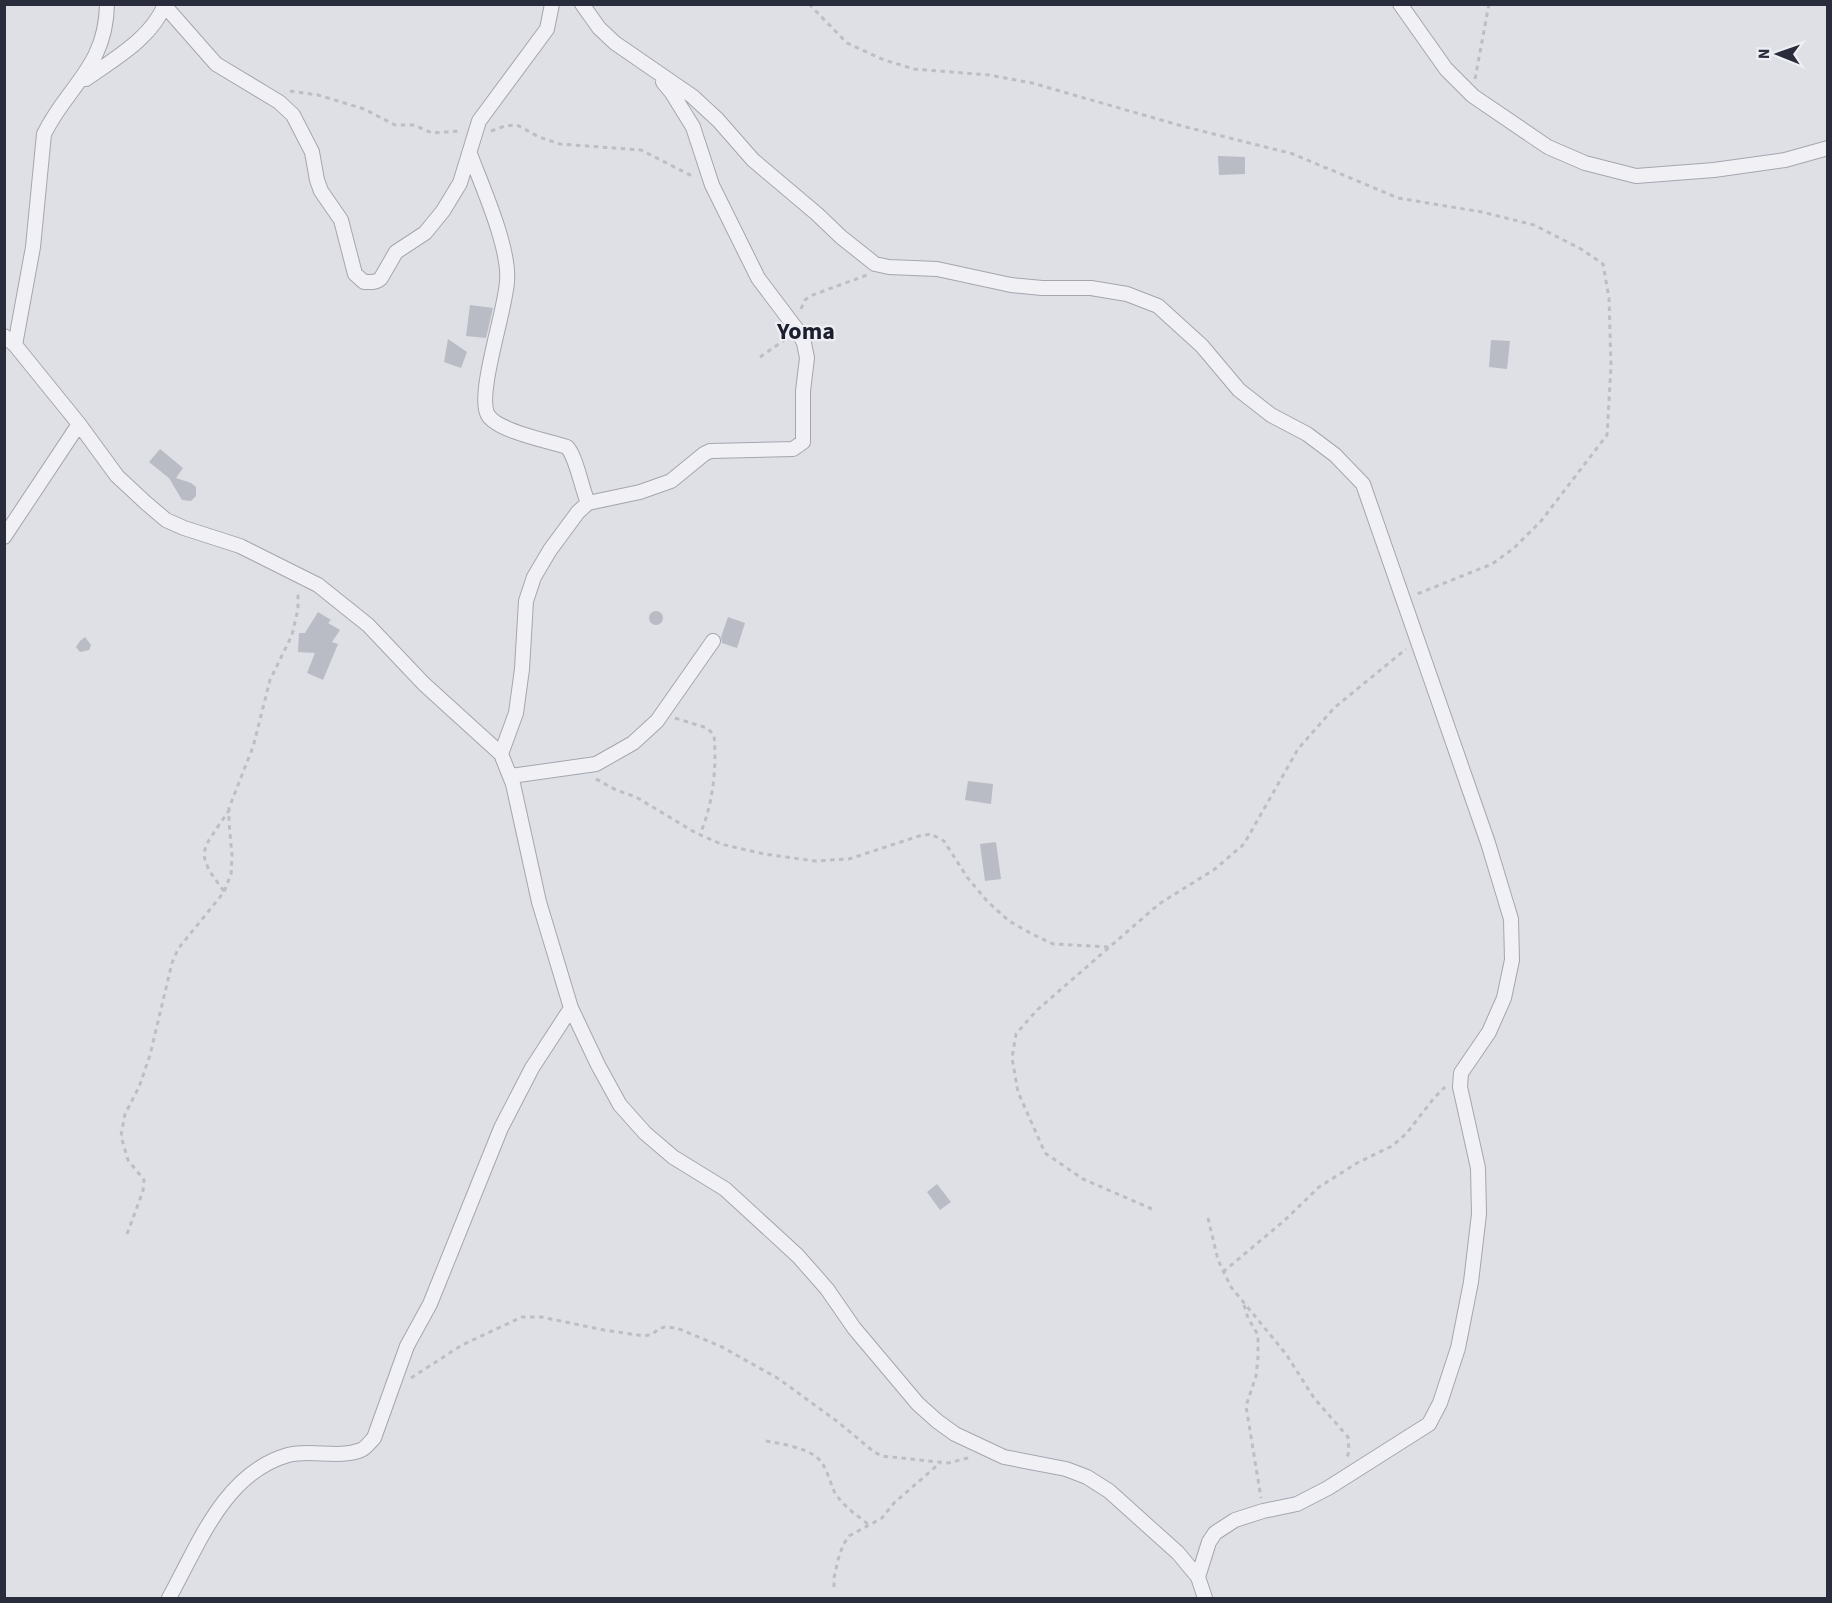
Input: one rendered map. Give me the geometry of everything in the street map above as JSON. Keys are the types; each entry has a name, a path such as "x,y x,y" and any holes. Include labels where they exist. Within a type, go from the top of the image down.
{"street":[{"path":"106,4 101,41 93,62 44,134 33,247 10,341 79,424 117,476 166,520 240,546 318,585 368,625 424,684 501,754 510,776 538,902 571,1008 620,1105 645,1133 673,1157 725,1189 798,1257 918,1404 937,1421 955,1434 1004,1457 1066,1469 1087,1477 1109,1491 1178,1553 1198,1577 1205,1599"},
{"path":"79,84 156,24 165,5 216,64 279,102 293,115 312,152 316,180 321,191 341,220 355,274 364,282 378,281 396,252 425,233 460,183 475,130 484,113 547,29 552,4"},
{"path":"582,4 598,28 615,43 701,104 753,160 841,237 876,264 889,267 937,269 1011,285 1042,288 1091,288 1127,294 1158,306 1202,346 1239,390 1271,415 1307,434 1335,455 1363,484 1488,843 1511,919 1512,960 1504,998 1489,1032 1461,1073 1460,1087 1478,1168 1479,1214 1471,1282 1460,1337 1440,1403 1429,1424 1328,1488 1297,1504 1235,1520 1215,1533 1209,1542 1198,1577"},
{"path":"1400,4 1446,69 1473,96 1548,147 1585,163 1636,176 1714,170 1785,160 1827,148"},
{"path":"501,754 516,713 522,669 526,601 534,577 550,550 578,512 588,503 640,492 671,481 710,451 798,447 803,442 803,391 807,358 804,343 798,330 758,278 712,185 693,127 672,93 648,65"},
{"path":"470,154 500,238 508,278 506,299 484,387 486,413 502,426 567,447 573,455 581,488 588,503"},
{"path":"4,537 79,424"},
{"path":"510,776 596,764 633,742 662,714 713,641"},
{"path":"169,1599 218,1510 241,1482 266,1465 288,1455 311,1452 342,1454 363,1450 374,1438 407,1346 430,1304 501,1128 532,1068 571,1008"}],"path":[{"path":"809,4 847,43 884,60 914,69 989,75 1032,83 1182,126 1293,153 1398,198 1482,212 1534,225 1581,249 1603,264 1609,298 1611,366 1607,435 1541,521 1514,548 1492,564 1402,600"},
{"path":"1473,96 1489,4"},
{"path":"289,91 318,95 364,109 395,125 414,125 432,133 491,131 517,125 539,137 560,144 641,150 675,169 712,185"},
{"path":"760,357 798,330 801,306 810,296 889,267"},
{"path":"224,892 207,870 203,850 230,808 253,747 270,680 292,635 297,609 298,575"},
{"path":"1152,1209 1083,1179 1045,1152 1018,1092 1012,1058 1016,1034 1036,1011 1159,904 1215,869 1244,844 1298,749 1334,708 1417,640"},
{"path":"662,714 707,728 714,735 716,754 710,806 708,817 700,834"},
{"path":"593,777 616,790 636,797 721,844 764,854 815,861 849,859 931,834 944,840 967,877 987,901 1009,921 1053,944 1111,947"},
{"path":"127,1234 143,1191 144,1180 128,1160 124,1151 121,1136 125,1114 139,1087 150,1055 172,963 178,949 224,892 231,874 230,808"},
{"path":"1223,1272 1285,1220 1319,1186 1366,1158 1392,1146 1406,1134 1434,1098 1461,1073"},
{"path":"1208,1218 1218,1260 1231,1287 1286,1354 1314,1398 1348,1437 1349,1452 1343,1467"},
{"path":"1243,1303 1248,1318 1258,1335 1256,1376 1246,1406 1263,1511"},
{"path":"392,1389 462,1345 522,1317 542,1317 644,1336 665,1327 677,1328 722,1347 761,1368 882,1456 941,1462 962,1461 990,1450"},
{"path":"766,1441 817,1456 824,1465 835,1493 846,1507 870,1525"},
{"path":"834,1587 834,1578 843,1545 849,1536 882,1518 894,1503 941,1462"}],"building":[{"path":"1218,156 1245,157 1245,174 1219,175"},
{"path":"470,305 493,308 486,338 466,336"},
{"path":"448,339 467,352 461,368 444,362"},
{"path":"1491,340 1510,341 1507,369 1489,367"},
{"path":"160,449 183,468 176,478 196,487 196,496 191,501 182,500 169,478 149,462"},
{"path":"656,611 661,613 663,618 661,623 656,625 651,623 649,618 651,613"},
{"path":"318,612 331,620 328,623 340,630 332,642 338,644 323,680 307,673 315,653 298,652 299,633 305,633"},
{"path":"728,617 745,623 737,648 722,643 721,637"},
{"path":"85,637 91,645 89,650 80,652 76,647"},
{"path":"968,781 993,784 991,804 965,800"},
{"path":"996,842 1001,879 985,881 980,844"},
{"path":"937,1184 951,1202 940,1210 927,1192"}],"district":[{"name":"Yoma","path":"806,331"}]}
